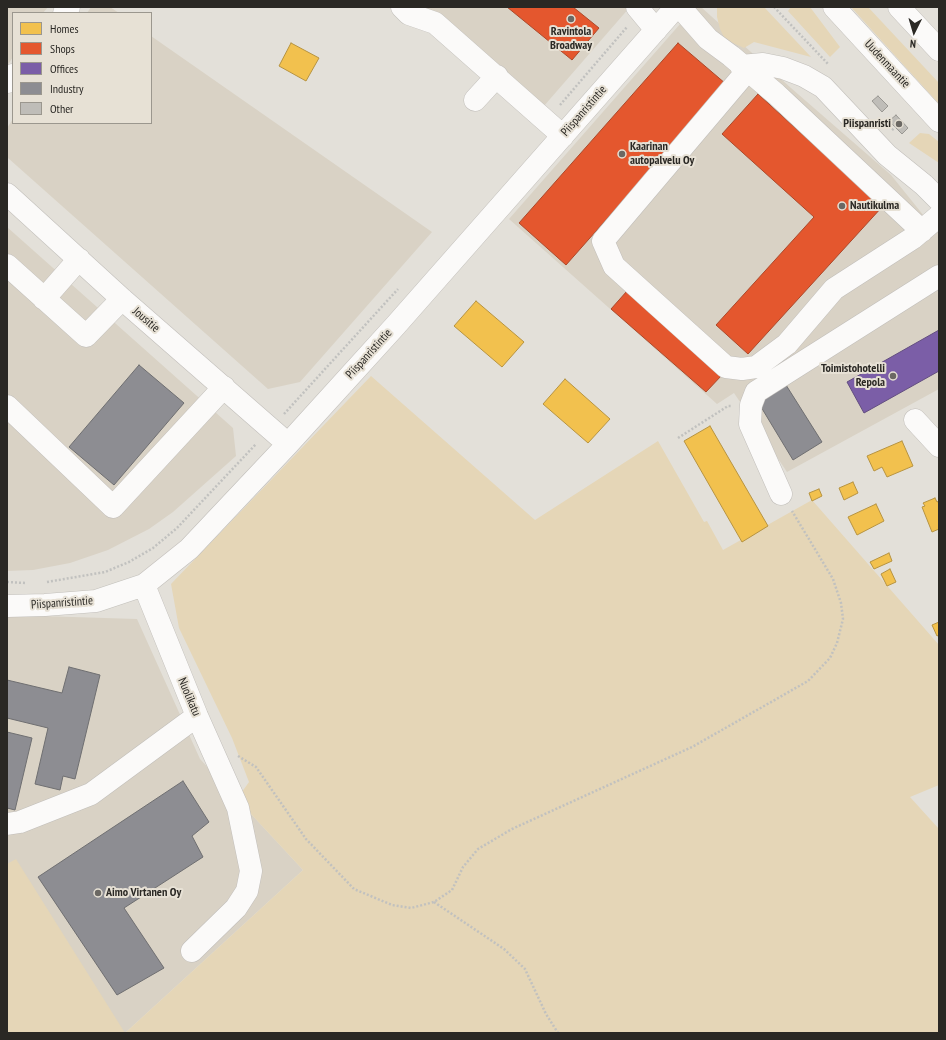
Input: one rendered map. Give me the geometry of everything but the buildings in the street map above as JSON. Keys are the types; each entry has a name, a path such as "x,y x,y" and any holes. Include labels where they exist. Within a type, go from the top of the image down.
{"street":[{"path":"402,7 409,14 435,23 497,76 563,136"},
{"path":"678,7 708,40 776,94 922,231"},
{"name":"Piispanristintie","path":"7,606 96,601 144,585 189,549 288,444 678,7"},
{"name":"Uudenmaantie","path":"834,7 939,121"},
{"path":"899,7 939,50"},
{"path":"638,9 656,30"},
{"path":"939,200 924,185 887,155 823,87 804,76 783,68 763,64 744,68 603,241 614,266 726,367 742,370 756,367 787,344 834,289 913,238 939,216"},
{"path":"475,100 497,76"},
{"name":"Jousitie","path":"7,194 122,299 288,444"},
{"path":"44,299 79,259"},
{"path":"7,265 86,336 122,299"},
{"path":"781,494 750,424 751,405 756,392 939,276"},
{"path":"7,406 113,507 224,387"},
{"path":"915,420 939,446"},
{"name":"Nuolikatu","path":"144,585 197,716 238,808 251,871 246,891 236,908 192,951"},
{"path":"7,824 20,822 91,794 197,716"}],"path":[{"path":"777,10 780,7"},
{"path":"546,121 638,9"},
{"path":"890,132 899,124"},
{"path":"44,583 104,572 129,562 152,548 177,528 271,428 402,284"},
{"path":"678,438 728,406 751,405"},
{"path":"214,753 236,754 256,767 306,839 354,889 392,905 411,908 434,902 452,890 463,867 478,850 492,841 512,829 692,747 808,681 830,658 837,642 843,619 841,603 833,579 781,494"},
{"path":"7,582 30,583"},
{"path":"434,902 504,948 524,969 546,1014 558,1033"}],"shaded area":[{"path":"7,7 48,7 44,12 12,12 12,58 7,66"},
{"path":"91,7 110,7 118,12 88,12"},
{"path":"404,7 630,7 537,114"},
{"path":"695,7 701,7 891,175 924,216 939,226 939,389 787,472 734,393 717,404 509,219"},
{"path":"717,7 764,7 811,57 754,42 744,48 731,42 724,37 720,29 717,17"},
{"path":"791,7 810,7 840,47 830,57 788,11"},
{"path":"851,7 868,7 939,83 939,104"},
{"path":"152,37 432,232 300,382 268,389 8,158 7,128 12,120 12,124 152,124"},
{"path":"920,133 929,134 939,142 939,163 909,143"},
{"path":"7,227 233,428 236,456 173,512 149,529 108,550 70,563 33,570 7,571"},
{"path":"371,376 535,520 658,441 704,522 707,521 723,550 812,500 939,645 939,785 910,797 939,829 939,1033 125,1033 303,870 237,799 249,782 232,738 179,628 171,584"},
{"path":"7,615 137,619 200,759 303,870 125,1033 7,1033"},
{"path":"16,859 125,1033 7,1033 7,864"}],"place":[{"name":"Ravintola Broadway","path":"571,19"},
{"name":"Piispanristi","path":"899,124"},
{"name":"Kaarinan autopalvelu Oy","path":"622,154"},
{"name":"Nautikulma","path":"842,206"},
{"name":"Toimistohotelli Repola","path":"893,376"},
{"name":"Aimo Virtanen Oy","path":"98,893"}]}
